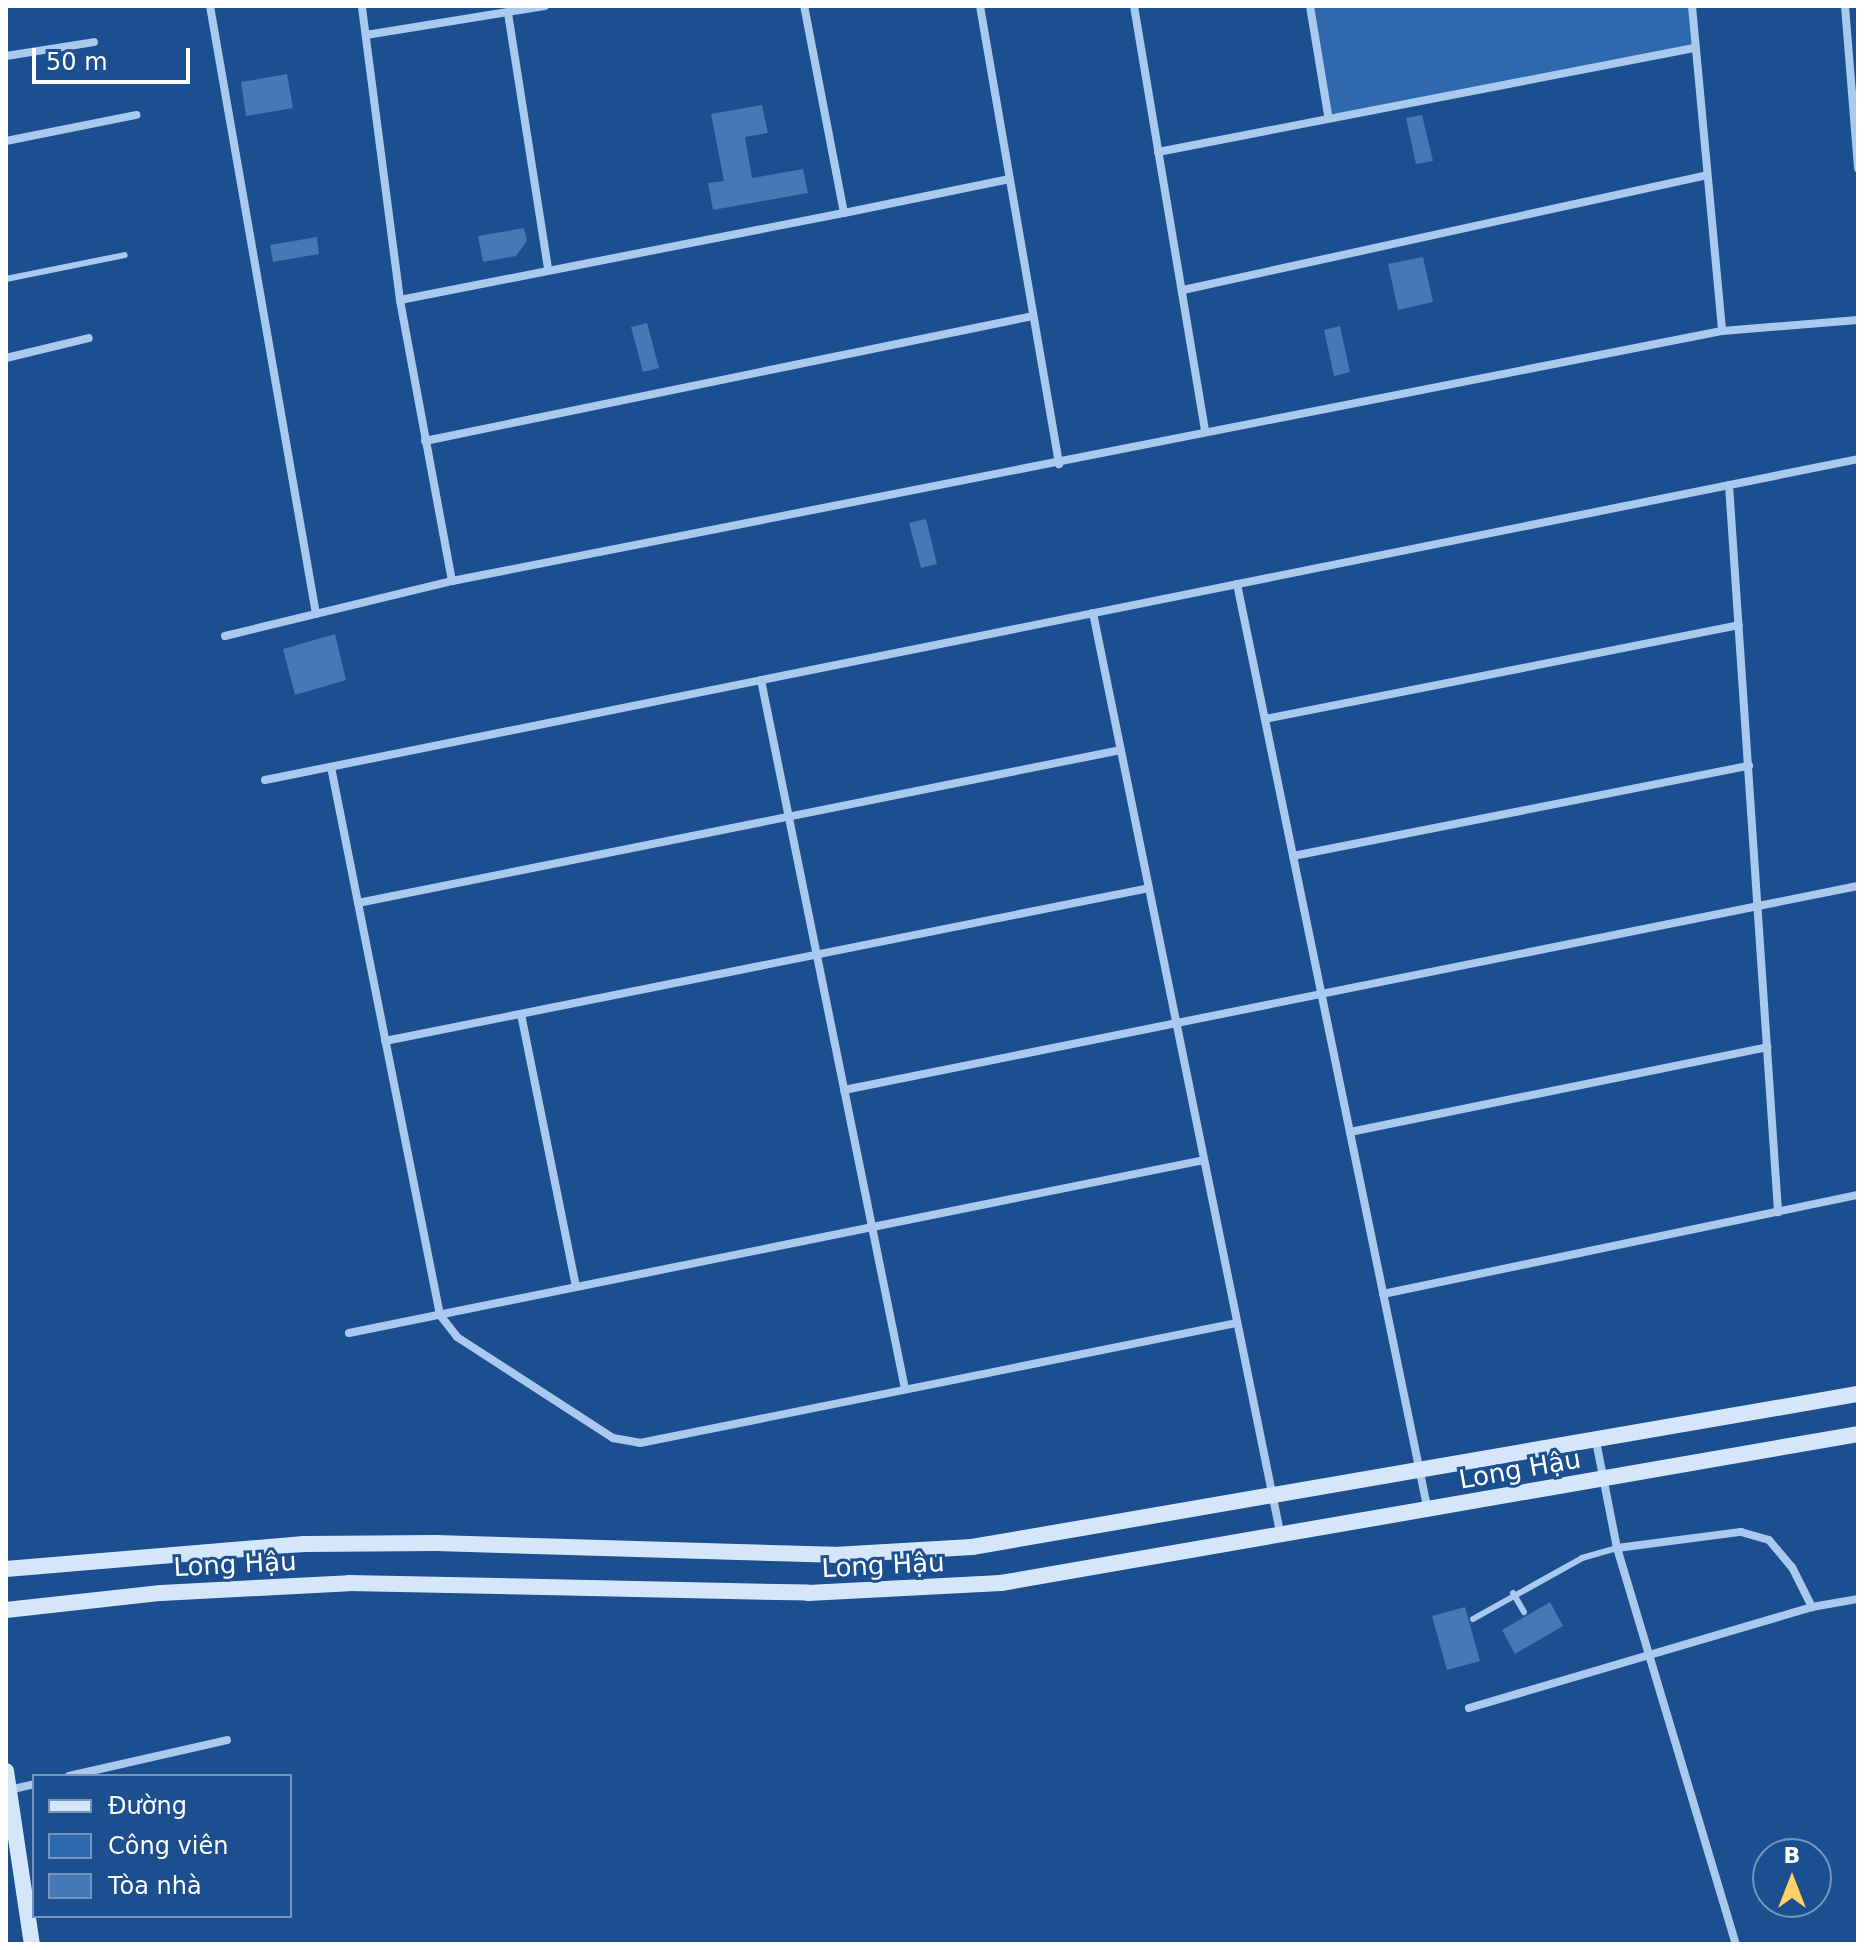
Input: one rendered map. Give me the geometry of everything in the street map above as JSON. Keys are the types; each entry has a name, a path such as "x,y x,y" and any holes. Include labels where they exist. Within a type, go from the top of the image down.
{"main road":[{"name":"Long Hậu","path":"6,1569 370,1543 834,1555 1041,1539 1858,1394"},
{"name":"Long Hậu","path":"6,1610 161,1593 377,1582 873,1592 1053,1576 1858,1434"},
{"path":"6,1771 32,1944"}],"street":[{"path":"210,6 316,614"},
{"path":"362,6 400,300 452,581"},
{"path":"366,35 545,6"},
{"path":"804,6 844,213"},
{"path":"980,6 1059,464"},
{"path":"1134,6 1205,431"},
{"path":"1310,6 1328,115"},
{"path":"1692,6 1703,176 1722,331"},
{"path":"1845,6 1858,168"},
{"path":"508,13 548,269"},
{"path":"6,56 94,42"},
{"path":"1158,152 1328,115 1694,48"},
{"path":"6,141 136,115"},
{"path":"1183,290 1703,176"},
{"path":"400,300 1010,179"},
{"path":"425,441 1033,316"},
{"path":"225,636 452,581 1059,464 1205,431 1722,331 1858,320"},
{"path":"6,358 89,338"},
{"path":"265,780 1858,459"},
{"path":"1729,485 1778,1212"},
{"path":"1237,584 1428,1511"},
{"path":"1093,613 1281,1537"},
{"path":"1265,719 1739,625"},
{"path":"761,680 905,1389"},
{"path":"358,903 1121,750"},
{"path":"1293,856 1749,766"},
{"path":"331,767 440,1315 457,1337 627,1443 1237,1323"},
{"path":"844,1090 1858,886"},
{"path":"385,1041 1149,888"},
{"path":"521,1014 576,1287"},
{"path":"1350,1132 1767,1047"},
{"path":"349,1333 1204,1160"},
{"path":"1383,1294 1858,1195"},
{"path":"1596,1441 1617,1548 1736,1944"},
{"path":"1617,1548 1741,1532 1769,1540 1792,1567 1812,1607"},
{"path":"1469,1708 1812,1607 1858,1599"},
{"path":"78,1774 227,1740"},
{"path":"9,1790 32,1784"}],"lane":[{"path":"6,279 125,255"},
{"path":"1473,1619 1513,1593 1582,1558 1617,1548"},
{"path":"1513,1593 1524,1612"}],"green space":[{"path":"1310,6 1692,6 1694,48 1328,115"}],"building":[{"path":"287,74 293,108 246,116 241,82"},
{"path":"762,105 768,133 745,137 752,178 803,169 808,193 713,210 708,183 724,181 711,114"},
{"path":"1422,115 1433,161 1416,164 1406,118"},
{"path":"524,228 527,241 516,256 483,262 478,236"},
{"path":"317,237 319,254 273,262 270,245"},
{"path":"1423,257 1433,302 1398,310 1388,264"},
{"path":"647,323 659,368 643,372 631,327"},
{"path":"1340,326 1350,372 1334,376 1324,330"},
{"path":"926,519 937,564 921,568 909,523"},
{"path":"335,634 346,680 295,695 283,649"},
{"path":"1550,1602 1563,1626 1515,1654 1502,1630"},
{"path":"1465,1607 1480,1661 1447,1670 1432,1616"}]}
